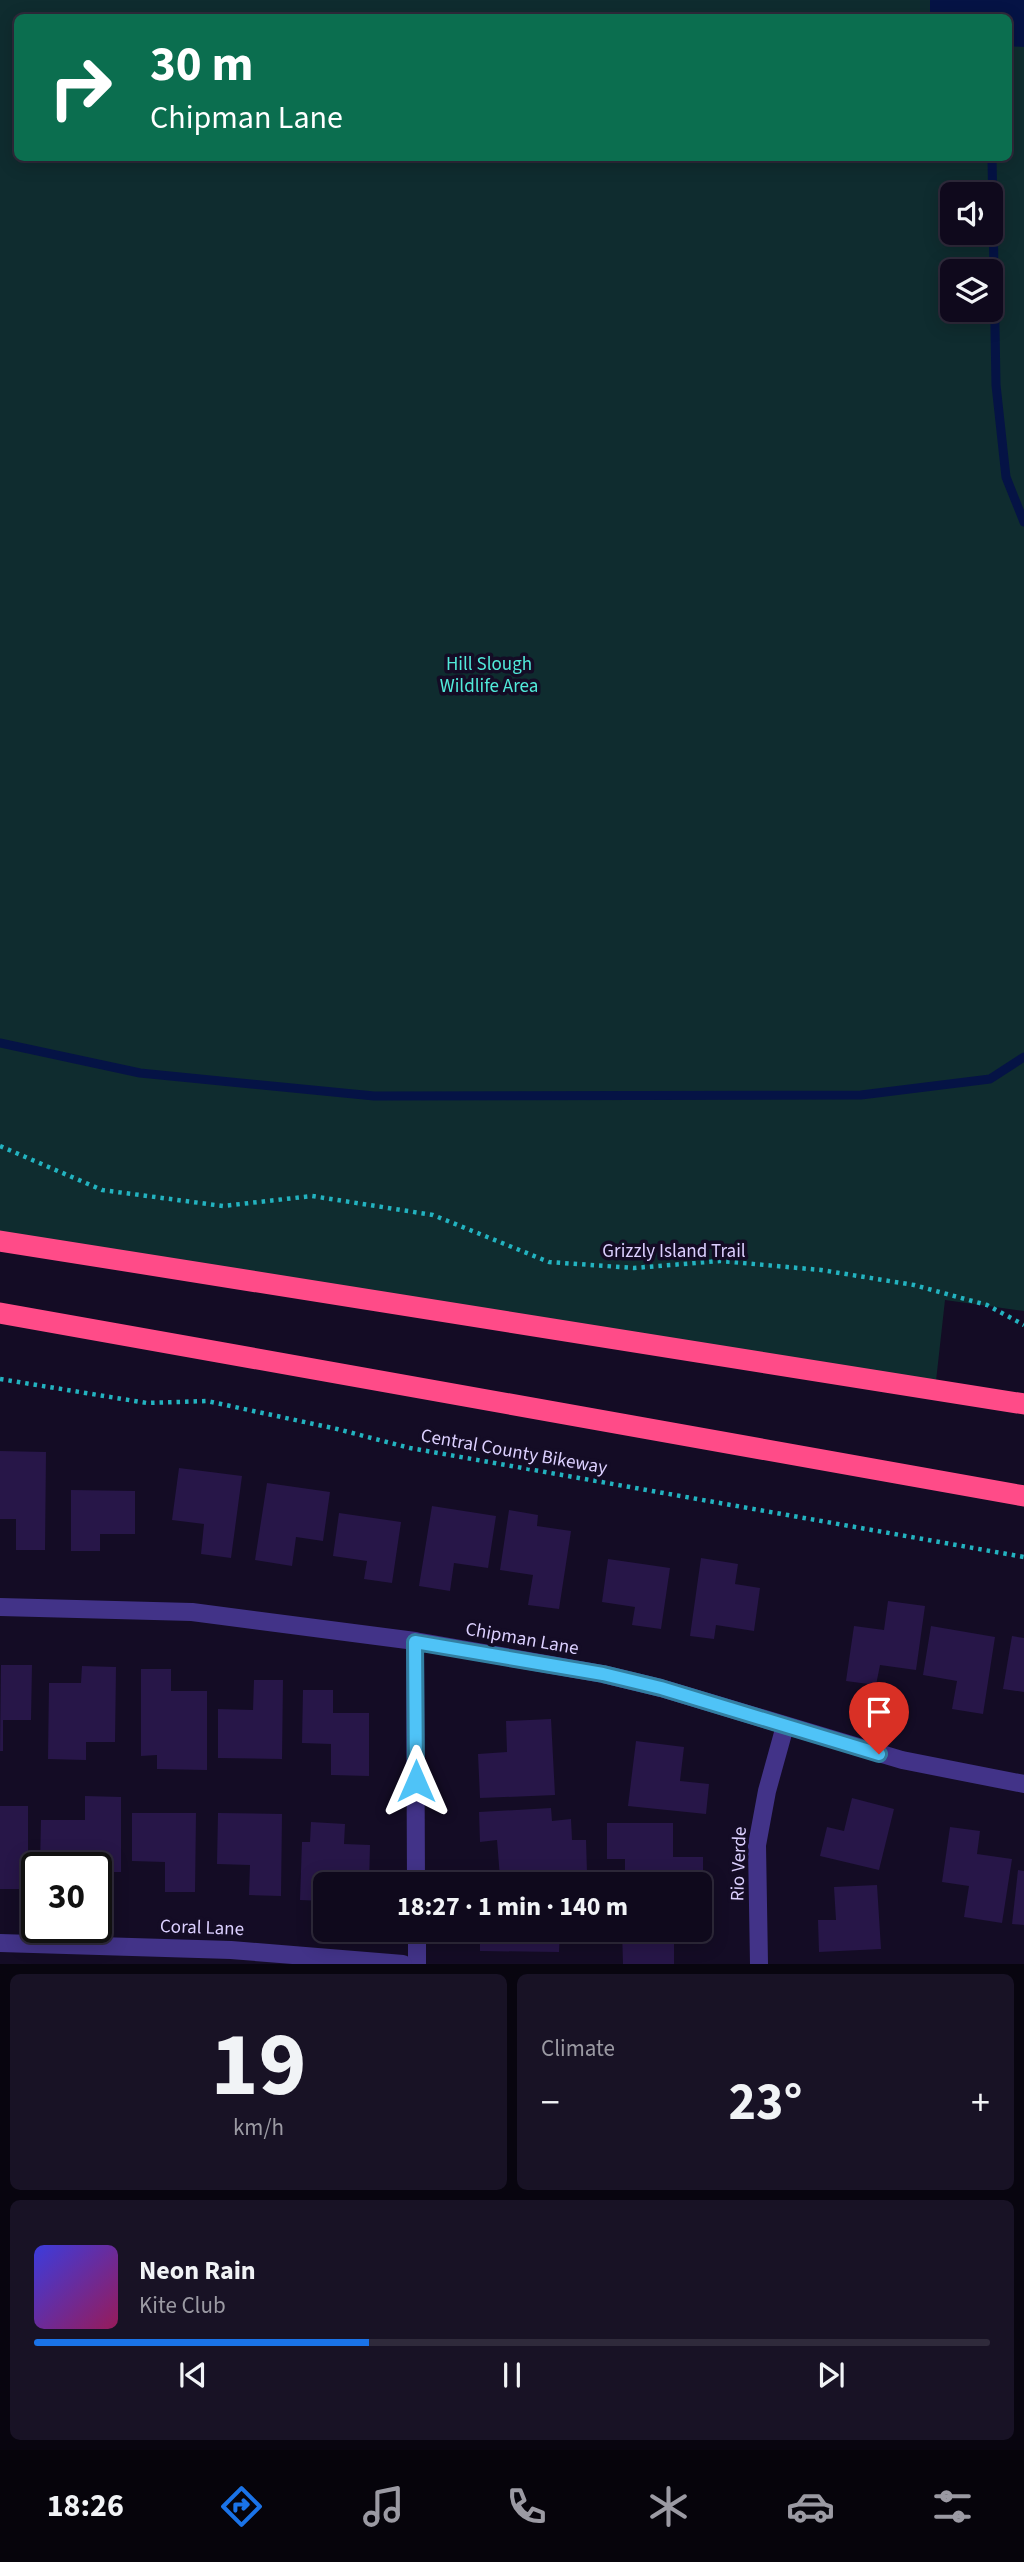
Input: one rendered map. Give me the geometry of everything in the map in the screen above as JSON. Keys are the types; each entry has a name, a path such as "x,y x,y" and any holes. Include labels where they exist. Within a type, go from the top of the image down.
{"highway":[{"path":"0,1241 1024,1404"},
{"path":"0,1314 1024,1496"}],"street":[{"name":"Chipman Lane","path":"0,1607 192,1612 415,1642 603,1674 661,1688 902,1760 1024,1784"},
{"path":"415,1642 416,1872"},
{"name":"Rio Verde","path":"759,1964 757,1845 767,1791 785,1726"},
{"path":"416,1942 417,1964"},
{"name":"Coral Lane","path":"0,1943 231,1950 403,1964"}],"path":[{"name":"Grizzly Island Trail","path":"0,1146 102,1190 223,1206 312,1196 433,1215 548,1262 634,1268 720,1261 821,1270 914,1285 986,1305 1024,1325"},
{"name":"Central County Bikeway","path":"0,1379 147,1403 208,1401 410,1448 1024,1557"}],"green space":[{"name":"Hill Slough Wildlife Area","path":"0,0 1014,0 1024,42 1024,1311 945,1300 935,1390 0,1243"}],"shaded area":[{"path":"930,0 1024,0 1024,47 1012,46 1012,14 930,14"}],"building":[{"path":"0,1451 46,1452 45,1550 16,1550 16,1519 0,1519"},
{"path":"179,1468 242,1476 231,1558 201,1554 204,1524 172,1520"},
{"path":"267,1483 330,1492 323,1541 296,1537 292,1566 255,1560"},
{"path":"71,1490 135,1491 135,1534 100,1534 100,1551 71,1551"},
{"path":"432,1506 496,1516 488,1568 454,1563 450,1591 419,1586"},
{"path":"509,1510 538,1515 537,1526 571,1531 559,1609 528,1605 533,1575 500,1570"},
{"path":"339,1513 401,1522 392,1583 364,1579 367,1561 333,1556"},
{"path":"701,1558 738,1564 735,1584 760,1588 754,1631 716,1625 714,1639 690,1636"},
{"path":"608,1559 670,1568 661,1629 632,1625 635,1607 602,1602"},
{"path":"888,1601 925,1606 916,1670 880,1665 876,1685 846,1681 854,1626 884,1630"},
{"path":"931,1626 995,1637 983,1714 952,1709 957,1681 923,1675"},
{"path":"1012,1636 1024,1638 1024,1692 1003,1689"},
{"path":"1,1665 32,1665 31,1720 3,1720 3,1751 0,1751"},
{"path":"82,1666 116,1667 115,1742 86,1742 86,1760 48,1759 49,1683 81,1683"},
{"path":"141,1669 171,1669 171,1691 207,1691 207,1770 157,1769 157,1755 141,1756"},
{"path":"254,1680 283,1680 282,1759 218,1758 218,1709 253,1710"},
{"path":"303,1690 333,1690 333,1713 369,1713 369,1776 331,1775 331,1744 302,1743"},
{"path":"551,1719 555,1795 480,1798 478,1754 507,1752 506,1721"},
{"path":"636,1741 684,1747 680,1781 709,1784 706,1814 628,1806"},
{"path":"85,1796 121,1797 121,1872 112,1872 112,1852 40,1852 41,1820 85,1820"},
{"path":"852,1798 894,1809 879,1870 820,1856 827,1827 844,1831"},
{"path":"0,1806 28,1806 28,1852 21,1852 21,1889 0,1889"},
{"path":"551,1808 552,1821 571,1819 572,1840 586,1840 587,1872 500,1872 497,1840 480,1842 479,1812"},
{"path":"132,1813 196,1813 195,1892 165,1892 165,1862 132,1861"},
{"path":"218,1813 282,1814 281,1896 249,1895 250,1865 217,1864"},
{"path":"311,1822 345,1824 344,1844 370,1845 369,1872 313,1872 313,1900 300,1900 302,1842 310,1842"},
{"path":"607,1823 673,1823 673,1857 703,1857 703,1872 625,1872 625,1859 607,1859"},
{"path":"950,1827 980,1831 977,1854 1012,1859 1002,1923 964,1917 969,1886 942,1882"},
{"path":"1018,1870 1024,1871 1024,1925 1012,1924"},
{"path":"877,1885 881,1949 819,1952 818,1920 836,1920 834,1887"},
{"path":"480,1942 559,1942 559,1952 480,1951"},
{"path":"622,1942 704,1942 674,1943 674,1964 623,1964"}],"waterway":[{"path":"992,161 996,385 1006,477 1024,522"},
{"path":"0,1043 140,1073 374,1096 861,1095 990,1079 1024,1057"}],"route":[{"path":"416,1781 415,1642 603,1674 661,1688 879,1754"}]}
